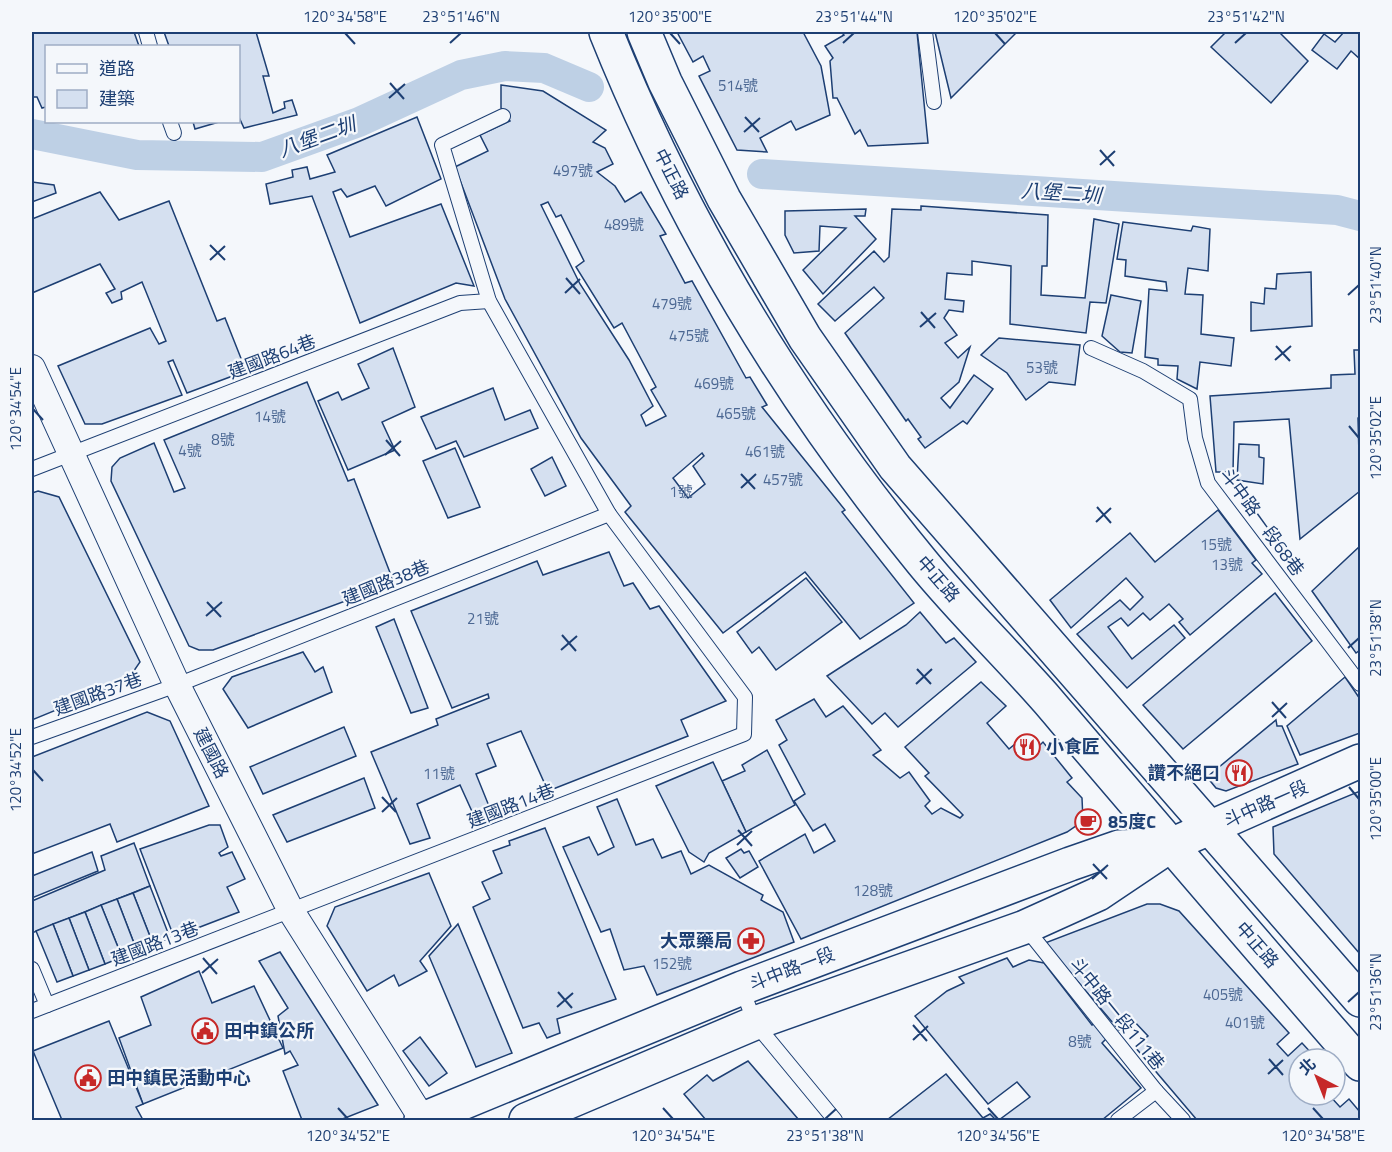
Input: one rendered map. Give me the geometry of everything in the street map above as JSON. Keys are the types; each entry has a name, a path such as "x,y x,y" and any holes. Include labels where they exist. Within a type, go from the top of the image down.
{"street":[{"name":"中正路","path":"606,32 653,138 714,259 810,416 923,564 1039,691 1360,1064"},
{"name":"中正路","path":"644,32 685,122 724,199 805,338 895,467 1360,1000"},
{"path":"653,138 685,122"},
{"name":"建國路","path":"32,368 177,685 291,911 422,1120"},
{"name":"斗中路一段","path":"526,1120 755,1023 1025,927 1098,894 1171,845 1360,761"},
{"name":"斗中路一段","path":"422,1120 742,988 1119,847 1171,845"}],"lane":[{"path":"925,32 934,102"},
{"path":"503,116 442,145 489,301 609,514"},
{"name":"建國路64巷","path":"32,469 460,303 489,301"},
{"name":"斗中路一段68巷","path":"1091,348 1143,371 1190,399 1195,438 1208,483 1360,684"},
{"name":"建國路38巷","path":"177,685 609,514"},
{"name":"建國路14巷","path":"291,911 744,734 745,697 609,514"},
{"name":"建國路37巷","path":"32,737 177,685"},
{"name":"建國路13巷","path":"32,1011 291,911"},
{"name":"斗中路一段111巷","path":"1025,927 1156,1091 1183,1120"},
{"path":"32,969 47,1005"},
{"path":"742,988 755,1023 835,1120"},
{"path":"1118,1120 1156,1091"}],"building":[{"path":"32,32 134,32 139,45 45,45 45,107 42,108 37,97 32,97"},
{"path":"164,32 256,32 269,76 263,76 273,113 285,108 284,102 292,100 297,115 244,128 240,119 240,45 169,45"},
{"path":"677,32 803,32 821,66 830,115 796,130 791,121 760,138 767,152 737,150 699,76 710,71 703,56 693,62"},
{"path":"841,32 917,32 928,143 868,146 860,130 855,134 837,98 833,98 830,61 833,58 825,46 844,35"},
{"path":"935,32 1017,32 951,98"},
{"path":"1226,32 1279,32 1308,61 1271,103 1211,47"},
{"path":"1344,32 1360,32 1360,59 1351,51 1337,69 1312,50 1324,34 1335,42"},
{"path":"501,85 543,91 606,130 593,142 605,148 613,164 597,172 615,186 625,202 641,192 666,234 660,236 685,283 692,281 746,378 750,377 767,405 762,407 845,510 842,512 914,603 860,639 805,572 723,633 625,512 631,506 581,438 505,299 455,167 488,151 480,135 510,121 501,108","holes":["548,202 556,217 561,215 584,261 576,267 614,328 622,323 656,387 651,390 666,416 646,426 641,415 653,406 629,360 580,284 541,205","702,453 704,456 693,466 705,484 688,498 673,478"]},
{"path":"417,117 441,179 386,206 375,186 347,197 341,189 333,192 350,237 441,204 474,286 456,283 360,323 312,196 270,204 266,184 293,177 292,170 307,167 310,179 335,172 327,155"},
{"path":"193,123 216,123 195,129"},
{"path":"32,182 54,185 56,193 32,202"},
{"path":"100,192 119,220 169,201 217,321 225,318 246,371 187,393 173,360 168,362 182,395 102,424 85,424 58,366 150,328 159,344 166,341 142,282 121,292 122,299 112,303 106,293 115,289 100,264 32,293 32,219"},
{"path":"921,206 1048,215 1047,266 1042,266 1041,295 1085,298 1094,219 1119,224 1106,303 1090,302 1086,333 1010,324 1011,266 972,261 972,275 947,273 945,299 964,301 963,312 949,310 944,318 957,335 945,343 958,358 970,347 959,382 941,398 950,408 974,375 993,389 967,424 963,421 925,448 918,439 921,437 908,419 906,421 845,333 884,298 874,287 835,321 818,304 874,251 884,262 889,257 892,209 921,210"},
{"path":"866,209 865,216 855,216 876,239 823,294 803,270 846,228 820,226 819,251 794,253 785,235 785,211"},
{"path":"1123,222 1191,231 1193,226 1210,229 1208,271 1188,268 1185,294 1203,295 1201,334 1234,338 1231,366 1200,362 1197,389 1177,379 1178,366 1158,365 1158,359 1145,357 1149,289 1167,291 1166,282 1125,276 1126,260 1117,259"},
{"path":"1311,272 1312,326 1251,331 1251,302 1264,304 1265,288 1276,289 1277,274"},
{"path":"1111,295 1141,301 1132,353 1120,352 1102,336"},
{"path":"999,338 1080,345 1075,385 1049,382 1026,400 1007,373 981,355"},
{"path":"393,348 415,407 382,422 395,450 348,470 318,401 338,392 342,400 369,388 358,364"},
{"path":"1354,350 1360,350 1360,416 1358,418 1360,491 1300,539 1289,419 1234,422 1233,472 1216,472 1210,396 1331,388 1331,375 1355,374"},
{"path":"307,382 348,481 354,479 394,583 213,650 199,650 189,646 111,481 112,467 120,458 154,443 174,492 185,488 164,440"},
{"path":"493,388 505,420 530,410 538,428 464,457 456,441 436,449 421,417"},
{"path":"1239,444 1259,445 1259,457 1264,458 1263,484 1237,480"},
{"path":"455,448 480,507 448,518 423,461"},
{"path":"552,457 566,486 545,496 531,469"},
{"path":"38,491 59,497 140,662 127,681 32,720 32,493"},
{"path":"1218,510 1256,560 1252,563 1262,574 1190,635 1179,622 1183,619 1169,604 1150,620 1143,613 1128,626 1121,618 1108,627 1132,659 1174,625 1185,638 1127,688 1077,634 1120,600 1130,610 1143,597 1126,578 1071,628 1050,600 1130,533 1155,562"},
{"path":"1360,546 1360,650 1356,653 1312,591"},
{"path":"609,552 624,586 633,583 650,609 659,606 726,701 681,720 688,736 548,791 521,731 487,744 496,766 476,774 491,811 475,818 460,785 417,804 430,838 410,844 371,752 438,725 436,719 489,698 488,694 452,708 411,611 537,561 543,575"},
{"path":"806,578 842,622 776,670 759,647 752,653 737,632"},
{"path":"1275,593 1312,641 1183,749 1143,705"},
{"path":"920,612 946,643 954,638 976,662 898,727 885,713 872,724 827,676 906,625"},
{"path":"394,619 428,708 411,713 376,627"},
{"path":"303,652 315,672 323,667 332,692 248,728 223,689 232,677"},
{"path":"1345,677 1360,699 1360,733 1300,755 1287,726"},
{"path":"981,682 1006,706 987,723 1009,749 1026,735 1037,748 1043,742 1072,778 1067,782 1082,798 1083,821 1067,832 801,939 759,861 805,834 814,853 835,841 825,824 813,831 794,801 805,794 779,745 787,740 776,720 814,699 826,717 843,706 881,750 873,755 900,778 909,772 930,801 925,806 932,814 941,808 960,818 963,815 925,776 929,773 905,747"},
{"path":"147,712 170,721 209,806 117,842 110,824 32,854 32,757"},
{"path":"1276,720 1277,726 1282,726 1298,764 1226,791 1216,788 1207,777"},
{"path":"344,727 356,756 263,794 250,767"},
{"path":"767,750 795,805 746,832 722,781 745,771 742,765"},
{"path":"713,762 746,832 709,853 704,862 689,852 656,786"},
{"path":"364,778 375,808 287,842 273,815"},
{"path":"1360,791 1360,954 1274,854 1273,827"},
{"path":"617,799 636,845 653,839 662,858 681,851 691,874 709,865 763,895 761,900 783,912 794,942 657,995 644,966 624,970 610,929 601,932 563,847 589,837 598,855 614,847 597,807"},
{"path":"209,825 220,825 228,847 219,853 221,856 232,852 245,879 227,887 239,912 174,937 140,849"},
{"path":"545,828 616,999 557,1019 560,1033 547,1038 539,1023 523,1028 473,907 490,899 482,882 502,873 493,851 510,845 509,841"},
{"path":"134,843 150,886 32,933 32,901 105,870 101,856"},
{"path":"741,849 744,853 749,851 758,867 740,878 726,858"},
{"path":"92,852 98,871 32,898 32,876"},
{"path":"429,873 451,926 420,961 427,971 399,986 394,975 367,991 327,926 335,907"},
{"path":"150,886 170,938 153,944 133,893"},
{"path":"133,893 153,944 137,951 117,899"},
{"path":"117,899 137,951 122,957 101,905"},
{"path":"1147,904 1160,904 1179,911 1289,1033 1277,1044 1287,1055 1287,1107 1347,1107 1349,1099 1360,1112 1360,1120 1197,1120 1135,1047 1148,1036 1132,1019 1119,1030 1045,943"},
{"path":"101,905 122,957 105,964 85,912"},
{"path":"85,912 105,964 89,970 69,918"},
{"path":"69,918 89,970 73,976 53,924"},
{"path":"53,924 73,976 57,982 36,931"},
{"path":"458,924 512,1053 476,1067 429,956"},
{"path":"280,952 378,1105 340,1120 302,1120 283,1071 298,1065 290,1051 285,1054 278,1016 288,1008 259,961"},
{"path":"1007,958 1013,967 1029,960 1044,963 1092,1025 1096,1023 1107,1038 1102,1043 1141,1088 1102,1120 999,1120 1030,1097 1017,1082 988,1104 915,1016 947,991 964,983 959,977"},
{"name":"田中鎮公所","path":"199,971 212,1003 254,986 283,1048 143,1104 119,1038 151,1025 141,997"},
{"name":"田中鎮民活動中心","path":"109,1021 143,1104 136,1107 143,1120 62,1120 33,1051"},
{"path":"420,1037 447,1073 429,1086 403,1051"},
{"path":"748,1061 799,1120 706,1120 684,1094 707,1075 713,1081"},
{"path":"946,1074 983,1118 990,1114 996,1120 887,1120"}],"waterway":[{"name":"八堡二圳","path":"32,134 137,155 262,157 359,122 461,75 505,66 544,68 589,87"},
{"name":"八堡二圳","path":"762,174 1337,210 1360,216"}],"place":[{"name":"小食匠","path":"1027,747"},
{"name":"讚不絕口","path":"1239,773"},
{"name":"85度C","path":"1088,822"},
{"name":"大眾藥局","path":"751,941"},
{"name":"田中鎮公所","path":"205,1031"},
{"name":"田中鎮民活動中心","path":"88,1078"}]}
